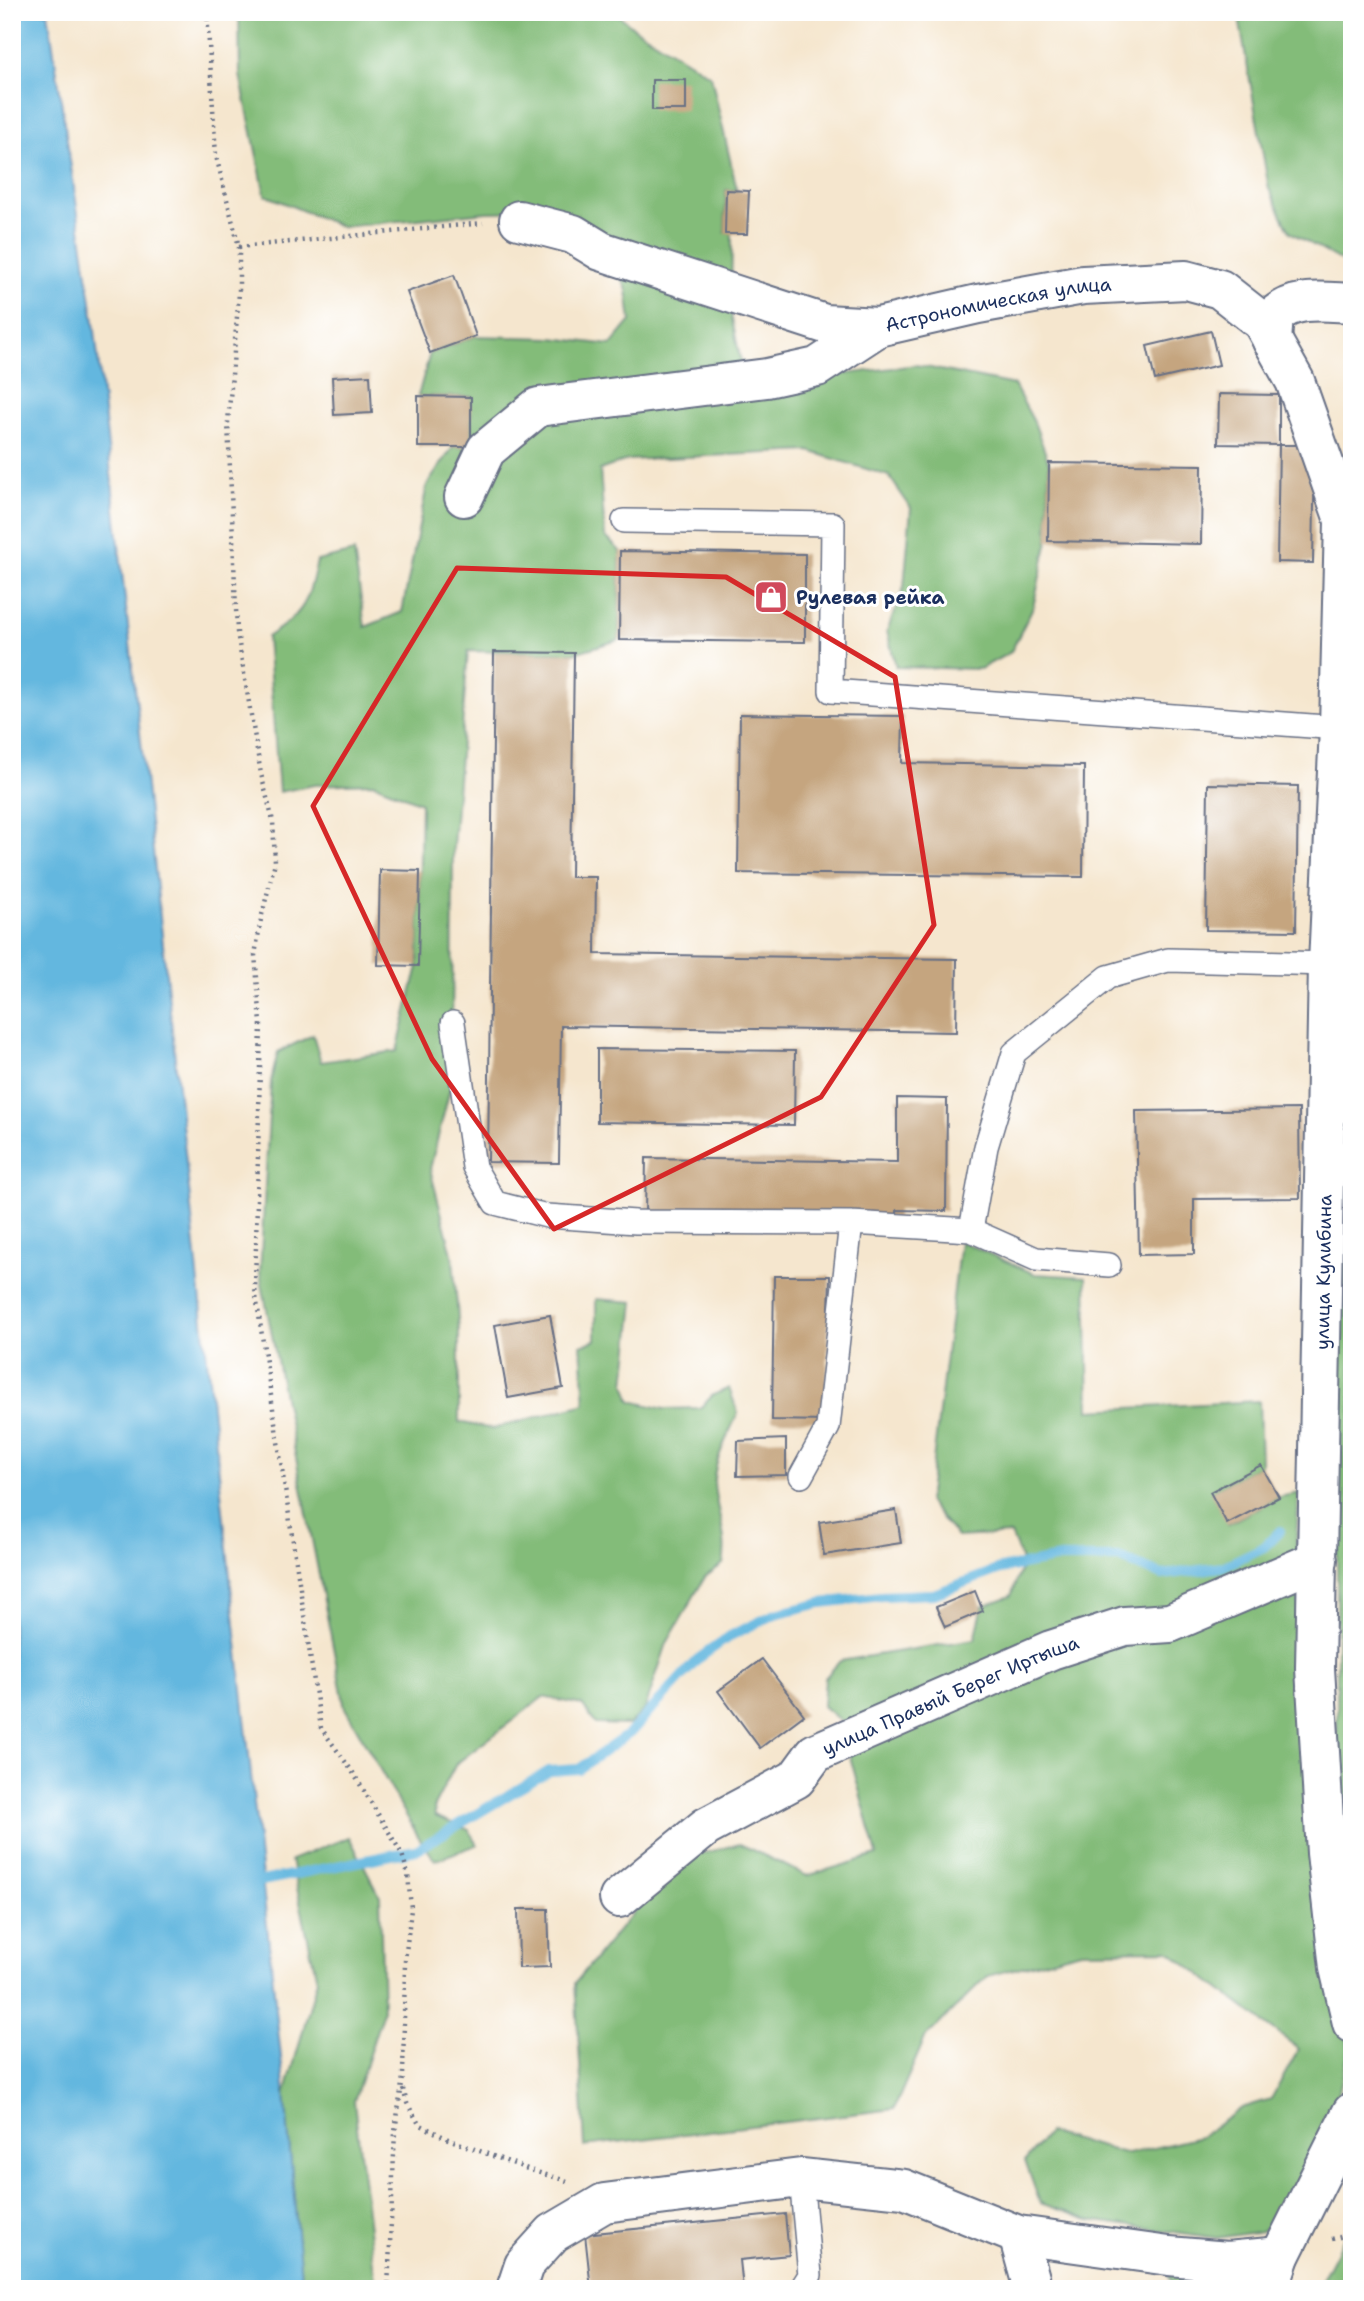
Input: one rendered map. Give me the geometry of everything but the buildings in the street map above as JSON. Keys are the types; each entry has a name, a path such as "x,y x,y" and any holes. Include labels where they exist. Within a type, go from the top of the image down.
{"street":[{"name":"Астрономическая улица","path":"519,220 573,234 601,251 825,324 878,327 978,304 1083,285 1186,280 1220,289 1262,322 1295,381 1348,522"},
{"path":"1272,341 1275,316 1283,308 1298,302 1352,303"},
{"path":"464,497 486,450 538,407 767,378 817,367 878,327"},
{"name":"улица Кулибина","path":"1348,522 1328,964 1315,1668 1326,1853 1339,1968 1352,2023"},
{"name":"улица Правый Берег Иртыша","path":"618,1898 706,1828 796,1779 815,1753 1051,1650 1125,1626 1170,1623 1318,1560"},
{"path":"516,2289 524,2265 553,2233 604,2203 801,2179 904,2189 1018,2235 1228,2262 1275,2272 1352,2112"},
{"path":"1018,2235 1033,2289"}],"lane":[{"path":"624,521 833,524 831,691 1339,728"},
{"path":"971,1230 986,1147 1014,1053 1108,977 1168,960 1328,964"},
{"path":"453,1023 474,1167 495,1203 547,1216 636,1222 851,1223 971,1230 1036,1259 1109,1265"},
{"path":"801,1476 828,1427 851,1223"},
{"path":"801,2179 810,2275 802,2289"}],"path":[{"path":"207,12 216,156 239,247 239,293 228,422 237,632 261,774 273,821 275,862 255,954 261,1023 255,1289 321,1728 352,1771 402,1853 408,1874 411,1909 405,1961 402,2084 396,2131 388,2289"},
{"path":"239,247 519,220"},
{"path":"402,2084 407,2103 419,2124 448,2139 530,2170 566,2180 604,2203"}],"highlighted area":[{"path":"457,568 726,577 895,677 934,925 821,1097 554,1229 432,1059 313,806"}],"green space":[{"path":"239,12 615,12 633,27 711,76 737,190 726,190 725,233 732,234 731,314 740,358 759,385 916,365 1014,385 1034,422 1049,463 1048,541 1033,607 1011,652 980,669 896,667 887,631 904,587 911,508 889,476 809,451 627,460 600,470 605,536 620,551 619,640 574,653 468,651 453,846 452,1081 430,1169 453,1258 459,1330 459,1422 492,1429 585,1404 581,1345 596,1340 596,1299 634,1302 625,1384 631,1401 664,1409 700,1408 713,1395 729,1388 738,1413 714,1474 724,1543 723,1564 705,1577 667,1643 645,1709 629,1725 596,1724 582,1705 543,1697 456,1764 434,1806 435,1816 469,1830 477,1845 435,1860 418,1836 345,1708 260,1274 271,1081 278,1052 313,1035 321,1062 397,1051 418,966 421,803 373,783 314,785 279,792 267,637 297,614 307,598 317,561 354,552 365,627 402,612 427,485 453,447 471,447 471,397 418,396 430,353 476,336 552,338 611,345 631,321 627,290 604,239 553,211 486,212 342,227 265,195 240,75"},
{"path":"1238,12 1352,12 1352,263 1345,263 1290,232 1269,189"},
{"path":"1352,846 1352,1962 1337,1872 1337,1426"},
{"path":"960,1241 1035,1274 1086,1277 1089,1410 1259,1401 1261,1465 1211,1492 1228,1524 1279,1497 1299,1493 1296,1540 1312,1856 1349,2049 1324,2155 1296,2199 1262,2231 1217,2238 1089,2220 1040,2203 1025,2161 1048,2133 1128,2154 1200,2137 1242,2108 1271,2099 1299,2049 1168,1950 1081,1951 988,1976 925,2038 894,2109 585,2146 575,1983 642,1902 668,1862 740,1844 807,1876 877,1855 848,1749 844,1724 823,1706 825,1678 840,1661 975,1639 983,1606 1011,1596 1023,1563 1011,1534 957,1537 928,1502"},
{"path":"349,1837 380,1896 383,2011 354,2101 376,2289 302,2289 285,2095 317,1980 291,1860"},
{"path":"1352,2222 1352,2289 1317,2289"},
{"path":"1167,2271 1232,2274 1250,2282 1252,2289 1176,2289"}],"water":[{"path":"12,12 48,12 94,322 150,822 285,2095 302,2289 12,2289"}],"waterway":[{"path":"262,1881 416,1850 549,1771 579,1769 630,1733 698,1659 730,1636 775,1614 821,1603 881,1596 934,1594 1000,1569 1060,1558 1119,1558 1162,1575 1222,1567 1264,1547 1280,1531"}],"place":[{"name":"Рулевая рейка","path":"771,597"}]}
